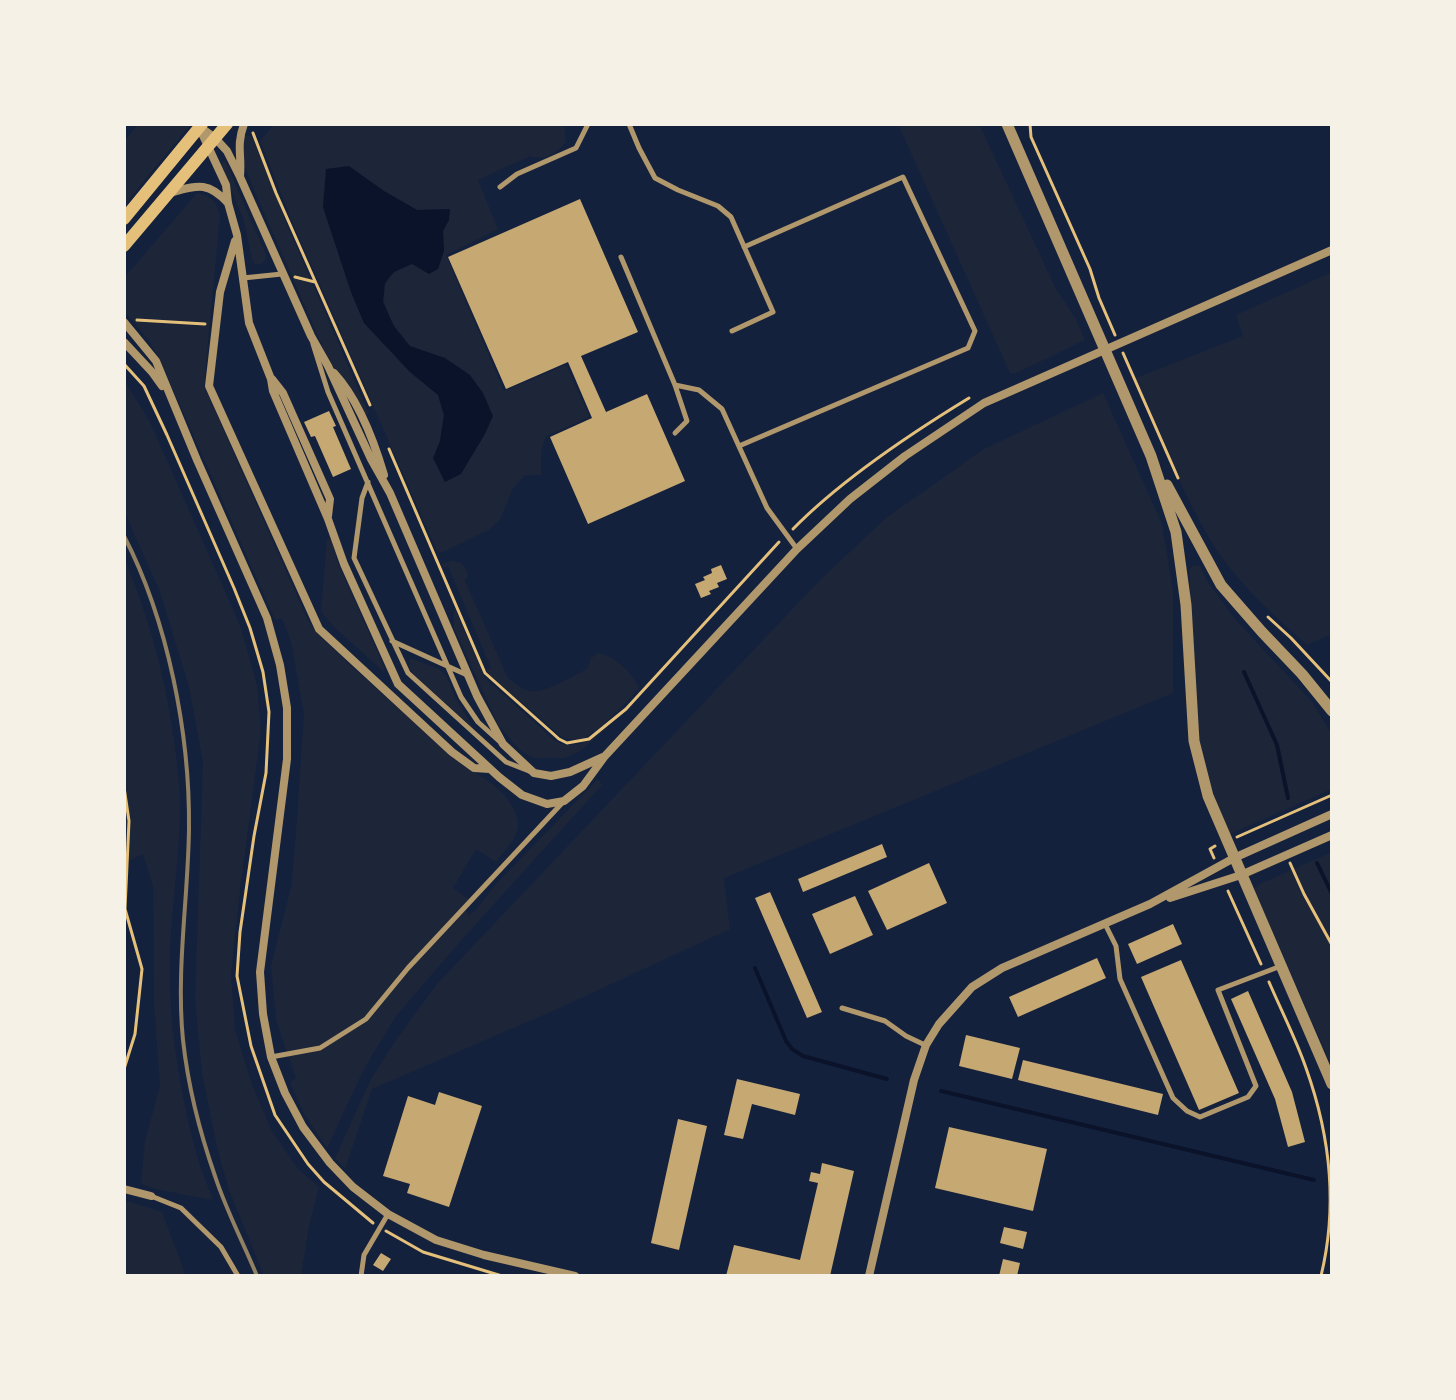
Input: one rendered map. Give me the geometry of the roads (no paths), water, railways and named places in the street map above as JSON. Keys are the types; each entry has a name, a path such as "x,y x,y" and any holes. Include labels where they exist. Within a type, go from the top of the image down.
{"main road":[{"path":"124,246 227,124"},
{"path":"124,219 200,125"}],"street":[{"path":"240,177 238,150 240,135 247,124"},
{"path":"1007,124 1151,456 1176,532 1186,605 1194,741 1208,796 1332,1084"},
{"path":"200,125 212,142 226,185 237,235 249,323 273,391 344,564 398,684 522,795 547,804 564,801 583,786 605,756 797,549 850,499 905,456 984,403 1332,250"},
{"path":"212,142 227,151 311,336 328,366 352,397 477,696 503,744 534,773 551,776 570,772 605,756"},
{"path":"169,193 198,185 211,188 228,203"},
{"path":"237,235 220,292 209,386 319,629 452,752 474,768 490,769"},
{"path":"125,323 156,361 267,618 280,665 287,708 287,759 260,972 263,1014 271,1057 285,1093 303,1127 330,1163 353,1187 388,1214 436,1240 484,1255 575,1276"},
{"path":"124,342 152,372 171,400"},
{"path":"1151,456 1221,585 1332,711"},
{"path":"375,680 398,684"},
{"path":"869,1276 914,1080 926,1045 939,1024 972,987 1002,968 1150,904 1234,858 1332,814"},
{"path":"1150,904 1241,875 1332,835"},
{"path":"124,1189 151,1196"}],"lane":[{"path":"500,187 517,174 576,148 588,124"},
{"path":"629,124 655,178 718,206 731,217 773,312 732,331"},
{"path":"739,446 968,348 975,331 903,177 744,247"},
{"path":"621,257 687,421 675,433"},
{"path":"243,278 282,274"},
{"path":"311,336 328,392 461,697 478,722 503,744"},
{"path":"675,385 699,390 722,409 767,508 797,549"},
{"path":"368,482 362,498 354,558 408,673 506,762 534,773"},
{"path":"392,641 468,675"},
{"path":"271,1057 320,1048 366,1019 408,968 564,801"},
{"path":"1104,924 1116,946 1120,979 1173,1098 1187,1111 1200,1117 1248,1097 1256,1086 1218,990 1281,966"},
{"path":"842,1008 885,1021 926,1045"},
{"path":"151,1196 181,1208 221,1247 238,1276"},
{"path":"361,1276 364,1255 388,1214"}],"waterway":[{"path":"1244,672 1277,745 1288,798"},
{"path":"1317,863 1332,894"},
{"path":"755,968 792,1049 803,1056 887,1079"},
{"path":"941,1091 1314,1180"}],"railway":[{"path":"124,536 153,604 164,641 185,755 189,829 181,1014 188,1075 215,1176 257,1276"}]}
